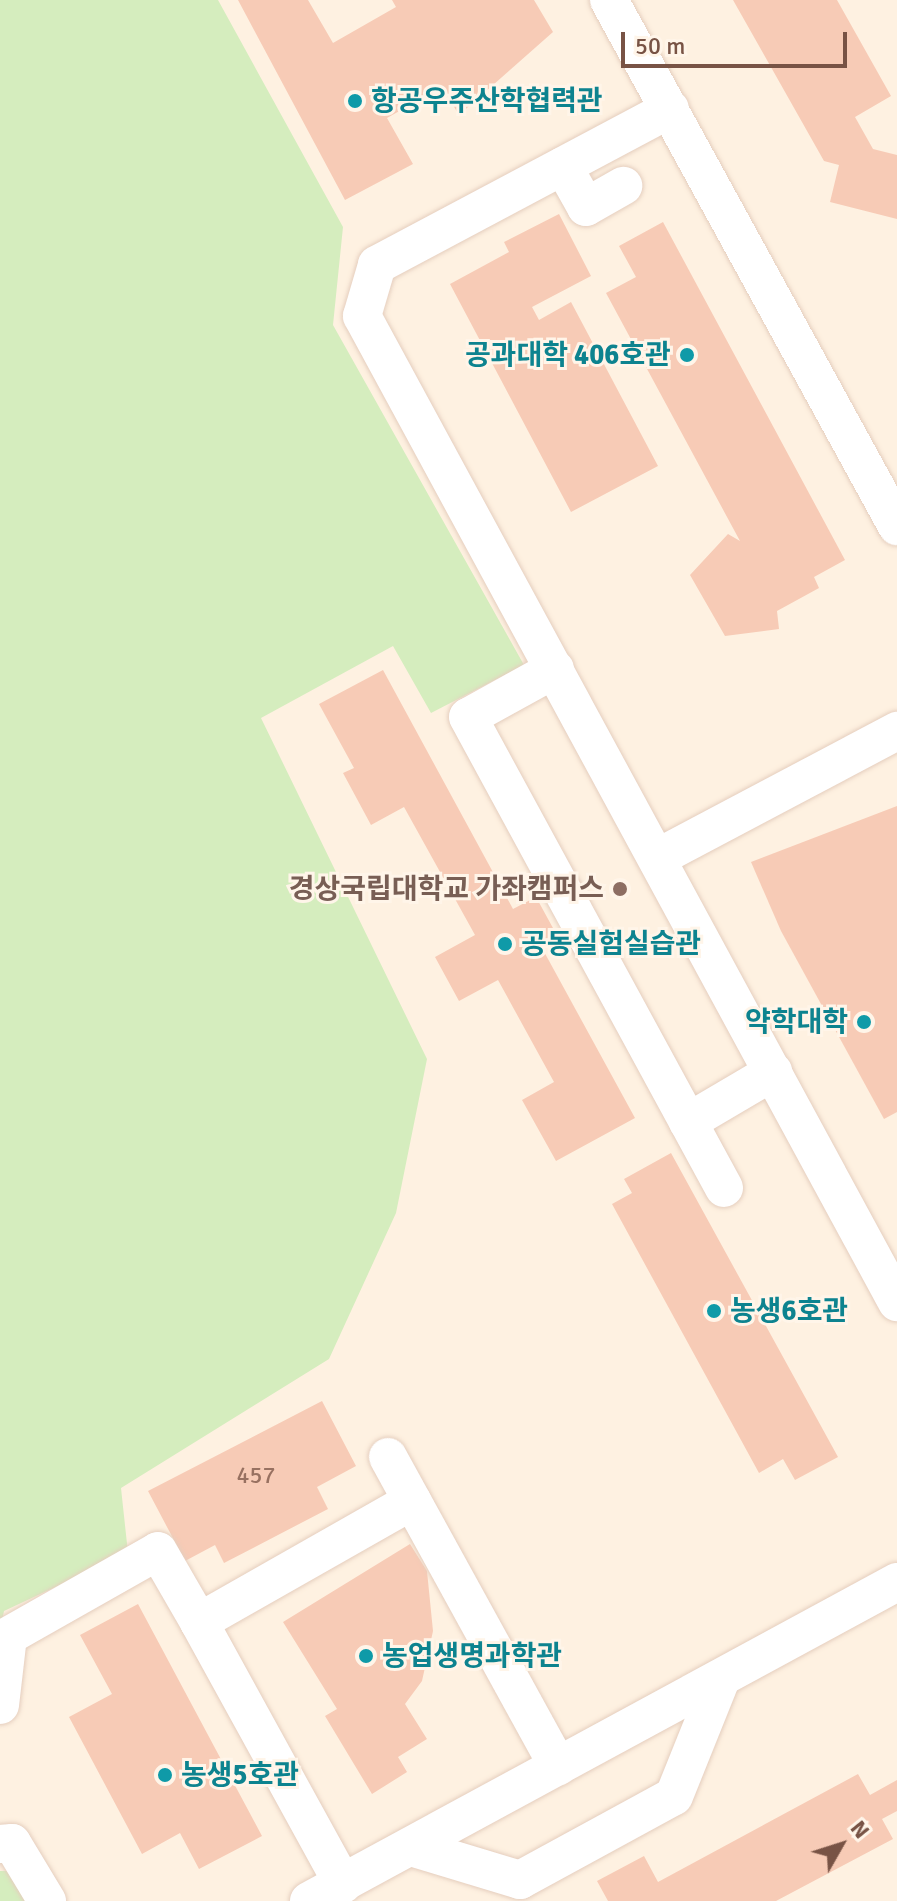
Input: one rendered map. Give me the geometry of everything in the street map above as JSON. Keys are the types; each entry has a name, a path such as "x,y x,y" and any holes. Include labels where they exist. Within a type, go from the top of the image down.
{"street":[{"path":"609,0 897,526"},
{"path":"670,109 377,265 362,316 897,1302"},
{"path":"563,166 586,207 623,186"},
{"path":"555,669 468,717 724,1188"},
{"path":"657,858 897,731"},
{"path":"688,1122 773,1072"},
{"path":"388,1457 558,1766"},
{"path":"199,1622 412,1501"},
{"path":"0,1705 8,1636 158,1551 343,1884"},
{"path":"309,1901 897,1582"},
{"path":"411,1847 520,1880 674,1796 721,1679"},
{"path":"4,1836 47,1901"}],"green space":[{"path":"0,0 218,0 343,227 333,325 524,665 431,713 393,646 261,718 427,1059 396,1213 329,1359 121,1488 128,1553 4,1611 0,1631"},
{"path":"0,1871 9,1871 27,1901 0,1901"}],"building":[{"name":"항공우주산학협력관","path":"238,0 308,0 333,43 396,7 392,0 534,0 553,32 459,115 442,87 387,118 413,164 345,200"},
{"path":"733,0 837,0 891,96 855,117 873,149 897,155 897,219 830,202 839,165 824,161"},
{"path":"559,214 591,276 532,307 539,320 571,302 658,466 571,512 450,284 509,252 504,242"},
{"name":"공과대학 406호관","path":"663,222 845,560 814,577 819,588 777,611 779,629 725,636 690,575 728,534 740,541 606,293 636,277 619,246"},
{"name":"공동실험실습관","path":"383,670 513,909 536,897 559,939 542,948 635,1118 556,1161 522,1100 554,1082 498,980 459,1001 435,957 475,935 404,807 371,825 343,773 354,768 319,704"},
{"name":"약학대학","path":"897,806 897,1112 884,1119 781,931 751,862"},
{"name":"농생6호관","path":"671,1153 838,1457 795,1480 783,1459 759,1473 612,1204 632,1193 624,1179"},
{"path":"322,1401 356,1466 317,1487 328,1509 224,1563 215,1545 185,1561 148,1491"},
{"name":"농업생명과학관","path":"410,1544 427,1571 433,1631 422,1681 405,1704 427,1739 398,1757 407,1772 372,1794 325,1716 337,1709 283,1622"},
{"name":"농생5호관","path":"138,1604 262,1836 199,1869 180,1833 142,1854 69,1717 112,1694 80,1635"},
{"path":"858,1774 870,1795 897,1780 897,1811 882,1819 893,1839 776,1901 608,1901 597,1881 644,1856 658,1882"}],"place":[{"name":"항공우주산학협력관","path":"355,101"},
{"name":"공과대학 406호관","path":"687,355"},
{"name":"경상국립대학교 가좌캠퍼스","path":"620,889"},
{"name":"공동실험실습관","path":"505,944"},
{"name":"약학대학","path":"864,1022"},
{"name":"농생6호관","path":"714,1311"},
{"name":"농업생명과학관","path":"366,1656"},
{"name":"농생5호관","path":"165,1775"}]}
